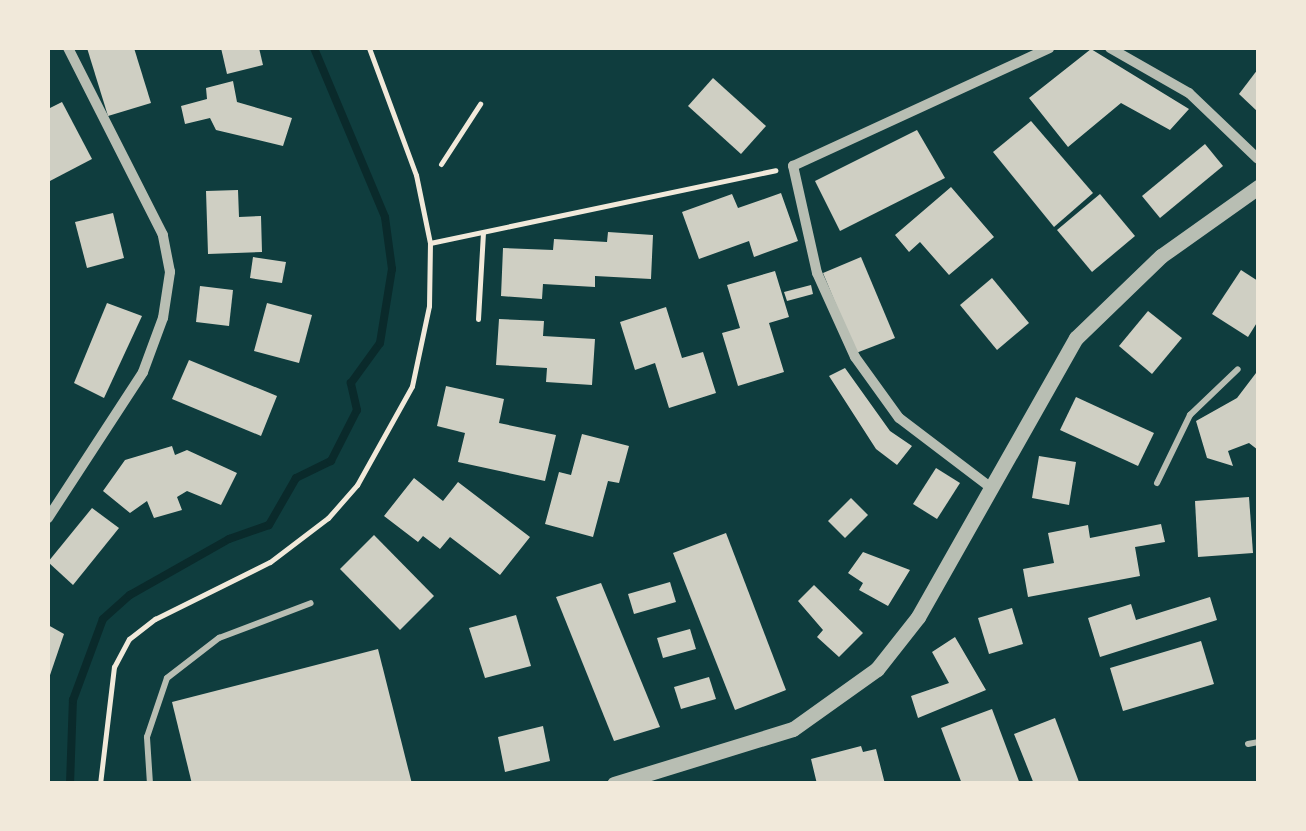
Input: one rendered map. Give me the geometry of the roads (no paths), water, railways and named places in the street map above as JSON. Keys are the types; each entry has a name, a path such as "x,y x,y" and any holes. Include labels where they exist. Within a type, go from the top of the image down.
{"street":[{"path":"48,518 142,372 163,318 170,272 164,236 68,48"},
{"path":"990,486 900,418 855,357 818,273 792,166 1049,48"},
{"path":"1110,48 1190,93 1258,159"},
{"path":"614,784 776,736 836,704 877,670 918,617 1056,368 1112,298 1258,187"}],"lane":[{"path":"1157,483 1190,415 1238,369"},
{"path":"150,784 146,737 167,678 219,638 312,603"},
{"path":"1248,744 1258,742"}],"waterway":[{"path":"70,784 73,700 103,619 130,595 229,539 269,525 296,478 331,461 357,410 351,383 380,343 392,269 385,217 314,48"}]}
